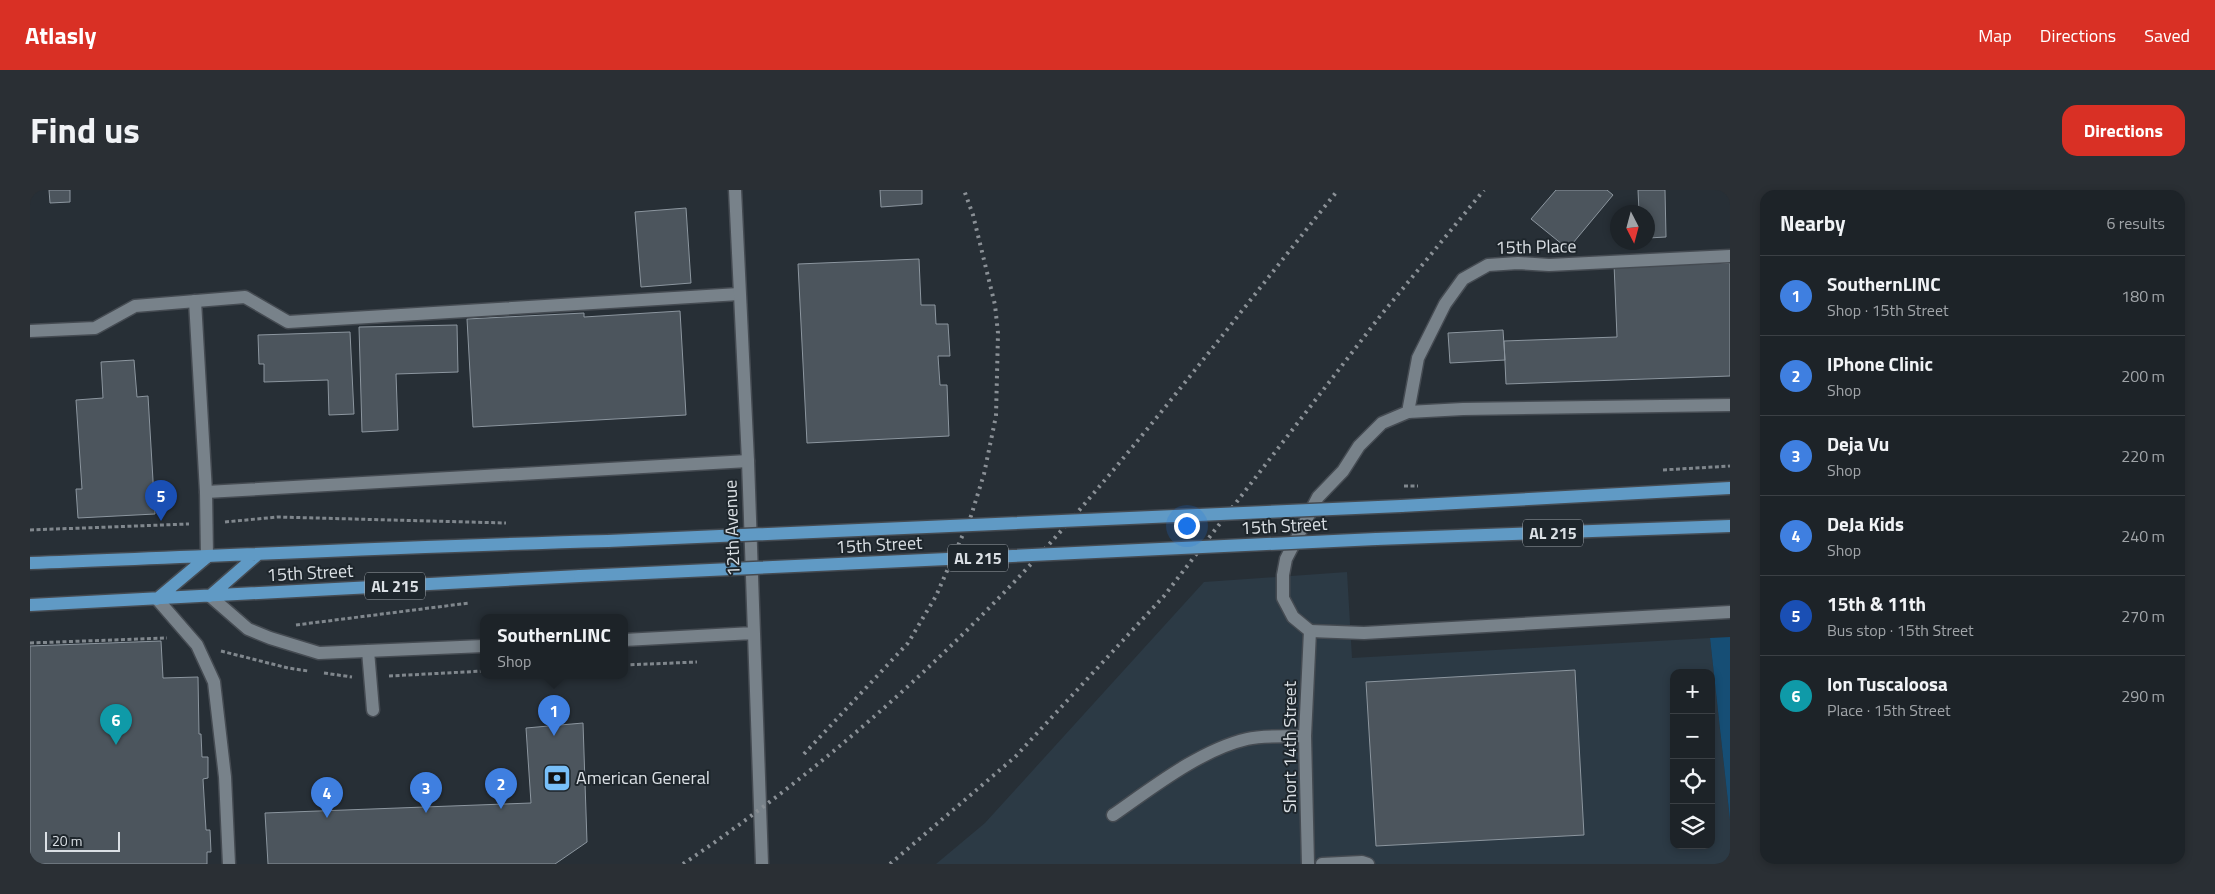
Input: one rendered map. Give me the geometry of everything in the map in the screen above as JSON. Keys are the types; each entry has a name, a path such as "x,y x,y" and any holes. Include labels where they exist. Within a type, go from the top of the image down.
{"main road":[{"name":"15th Street","path":"30,563 1401,506 1730,488"},
{"name":"15th Street","path":"30,605 580,576 1376,539 1730,526"},
{"path":"210,596 257,555"},
{"path":"158,599 207,557"}],"street":[{"name":"12th Avenue","path":"735,190 748,461 762,864"},
{"name":"15th Place","path":"1408,412 1418,358 1445,304 1463,279 1488,265 1518,263 1549,265 1730,256"},
{"path":"30,331 95,328 135,306 245,297 288,322 740,294"},
{"path":"195,301 206,492 207,557"},
{"path":"1730,405 1462,409 1408,412 1382,423 1359,446 1344,471 1318,498 1286,559 1283,575 1283,598 1293,618 1310,631 1364,633 1730,612"},
{"path":"206,492 748,461"},
{"path":"210,596 248,629 318,653 480,646"},
{"path":"158,599 196,645 214,682 225,777 229,864"},
{"name":"Short 14th Street","path":"1308,864 1305,736 1310,631"},
{"path":"628,640 754,633"},
{"path":"368,651 373,710"},
{"path":"1113,815 1186,766 1218,751 1248,739 1305,736"},
{"path":"1322,864 1362,862 1368,864"}],"path":[{"path":"30,530 206,523 277,518 513,523"},
{"path":"294,625 477,602"},
{"path":"30,643 165,638 288,668 351,677 480,672"},
{"path":"628,665 697,662"}],"shaded area":[{"path":"1347,572 1352,658 1710,638 1713,669 1670,669 1670,849 1715,849 1715,684 1730,820 1730,864 936,864 985,823 1204,582"},
{"path":"1730,637 1730,820 1715,669 1713,669 1710,638"}],"building":[{"path":"49,190 70,190 70,202 50,203"},
{"path":"880,190 922,190 922,204 881,207"},
{"path":"1556,190 1607,190 1613,195 1568,249 1531,219"},
{"path":"1638,190 1665,190 1666,237 1655,238 1655,205 1639,205"},
{"path":"686,208 691,283 641,287 635,212"},
{"path":"919,259 921,305 935,305 936,324 948,324 950,356 938,356 940,385 947,385 949,436 807,443 798,264"},
{"path":"1695,261 1696,264 1730,263 1730,376 1506,384 1504,341 1617,337 1614,264"},
{"path":"680,311 686,415 473,427 467,319 584,313 584,317"},
{"path":"457,325 458,372 396,374 398,430 362,432 359,327"},
{"path":"1503,330 1505,360 1450,363 1448,333"},
{"path":"350,332 354,414 329,415 328,380 264,382 264,364 259,364 258,335"},
{"path":"134,360 137,397 148,396 155,514 78,518 76,489 82,489 76,400 103,398 101,362"},
{"path":"161,641 163,678 198,677 199,734 201,734 202,757 208,757 208,778 203,779 206,830 210,830 211,852 207,852 207,864 30,864 30,646"},
{"path":"1575,670 1584,835 1376,846 1366,682"},
{"path":"583,723 587,842 555,864 268,864 265,813 531,803 526,728"}],"railway":[{"path":"804,754 908,643 936,596 971,516 984,474 996,416 998,333 995,305 973,215 964,190"},
{"path":"683,864 736,827 840,746 939,657 986,611 1032,563 1109,475 1338,190"},
{"path":"890,864 1015,757 1164,596 1381,315 1484,190"}],"place":[{"name":"15th & 11th","path":"161,521"},
{"name":"SouthernLINC","path":"554,736"},
{"name":"Ion Tuscaloosa","path":"116,745"},
{"name":"American General","path":"557,778"},
{"name":"IPhone Clinic","path":"501,809"},
{"name":"Deja Vu","path":"426,813"},
{"name":"DeJa Kids","path":"327,818"}]}
